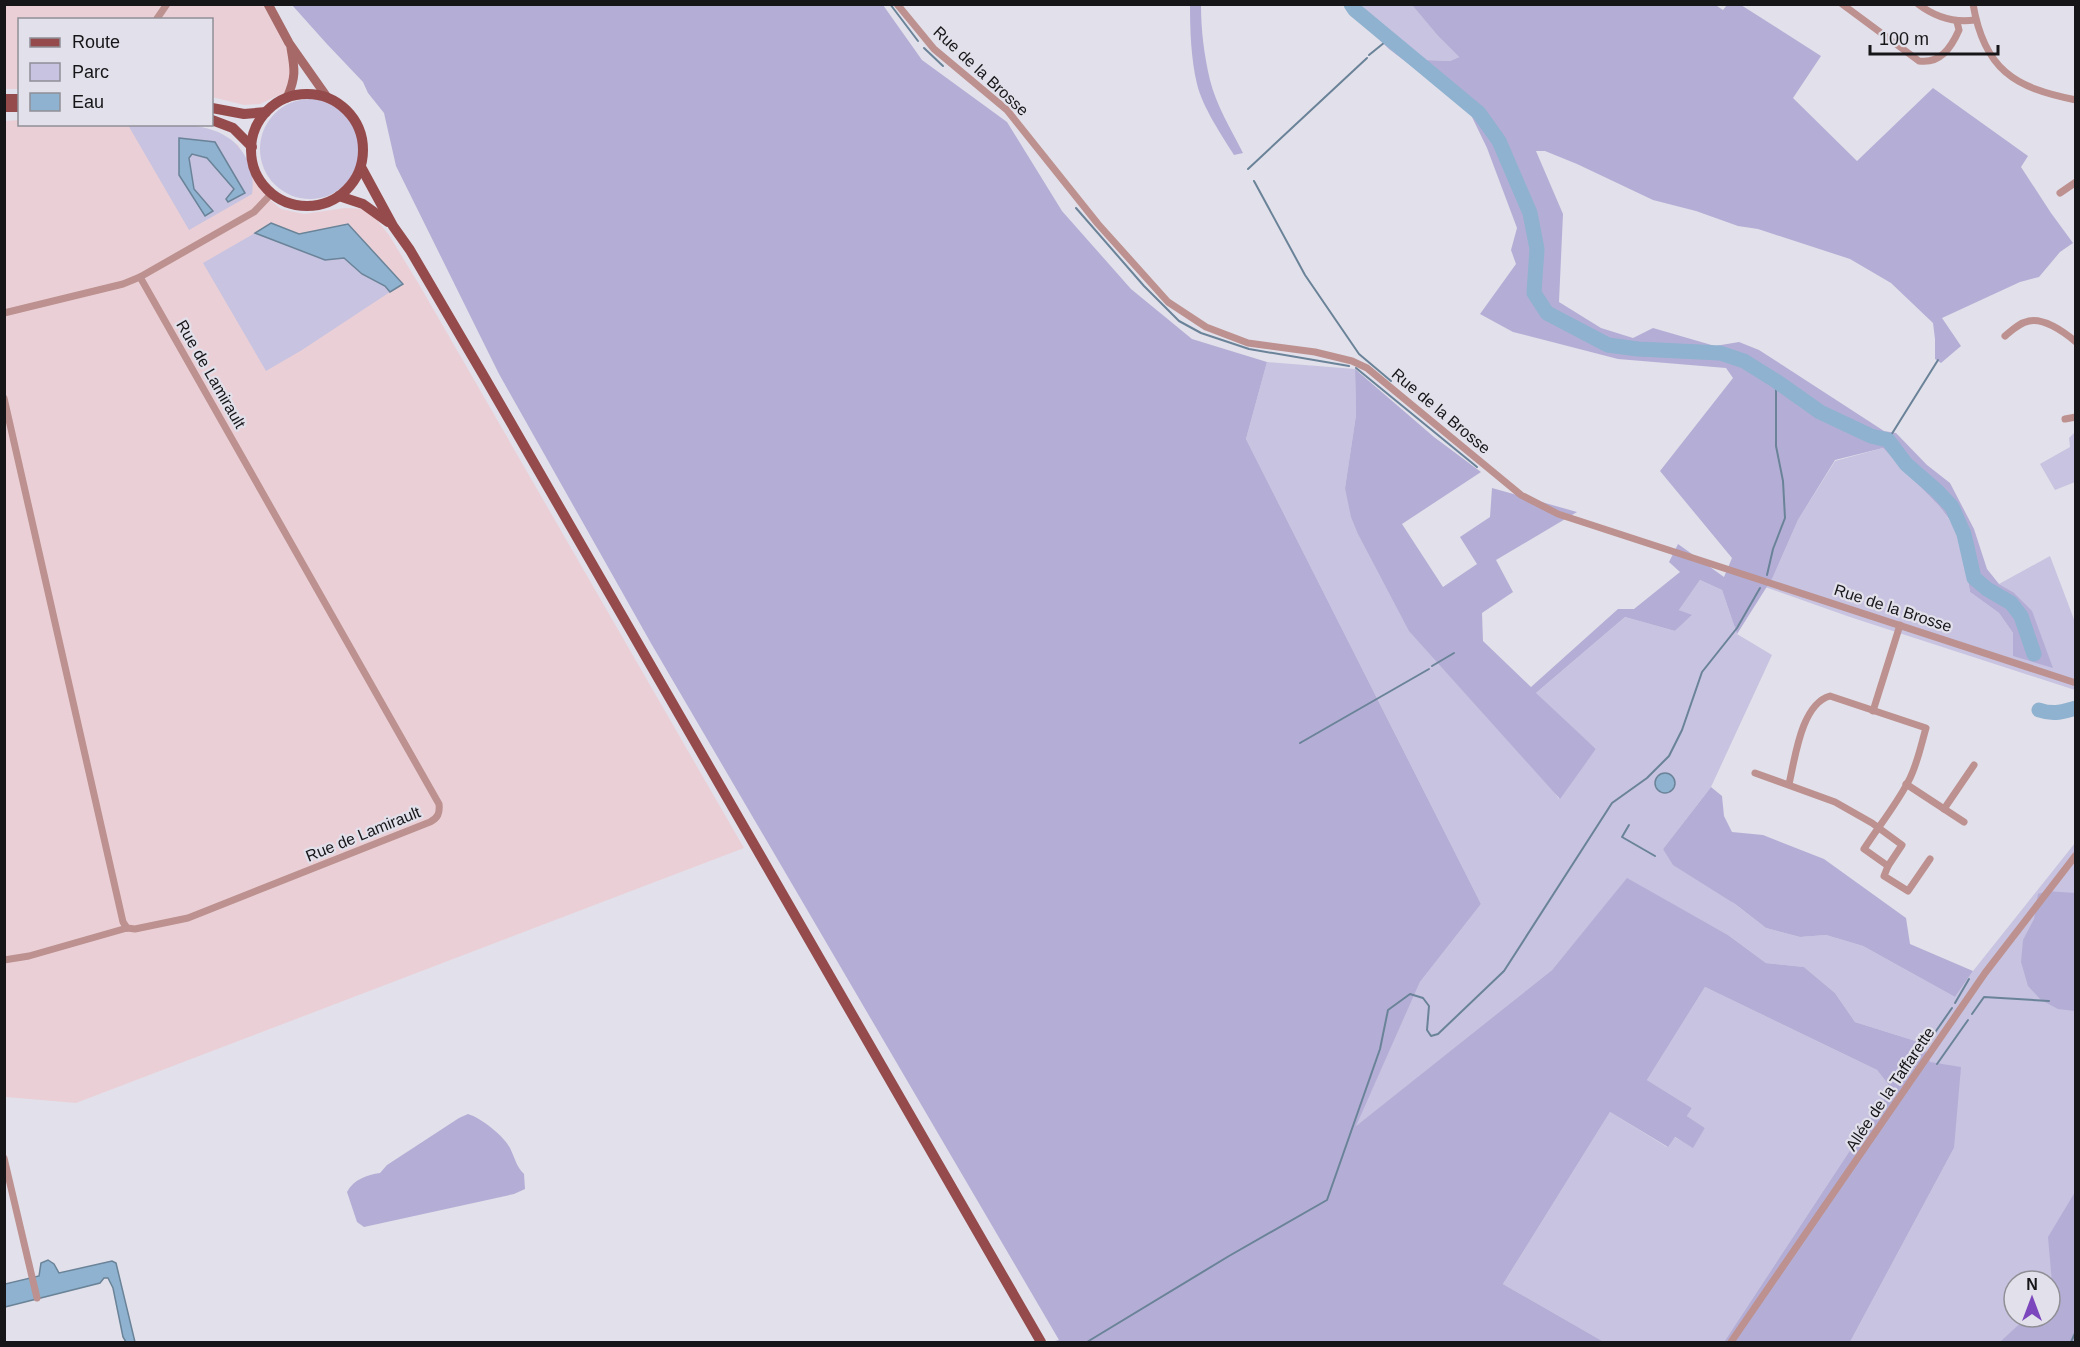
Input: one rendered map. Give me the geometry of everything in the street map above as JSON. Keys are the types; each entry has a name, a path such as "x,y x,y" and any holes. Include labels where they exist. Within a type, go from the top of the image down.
{"main road":[{"path":"268,4 289,43 327,97"},
{"path":"287,98 295,70 289,43"},
{"path":"307,94 327,97 342,106 354,118 361,133 363,150 361,167 352,183 339,196 323,203 305,205 288,202 272,193 254,167 252,147 256,128 266,112 287,98 307,94"},
{"path":"213,108 244,114 266,112"},
{"path":"213,120 232,128 252,147"},
{"path":"361,167 393,226 410,250 1041,1342"},
{"path":"339,196 363,204 393,226"}],"street":[{"path":"157,18 167,4"},
{"name":"Rue de la Brosse","path":"897,4 934,49 1007,110 1098,224 1168,302 1206,327 1248,344 1316,352 1352,361 1367,368 1521,495 1558,514 2076,683"},
{"path":"1842,4 1919,61 1927,62 1943,55 1959,30 1957,22"},
{"path":"1918,4 1957,22 1975,20"},
{"path":"1973,4 1980,37 2002,70 2016,81 2031,88 2054,96 2076,100"},
{"path":"2060,193 2074,186"},
{"path":"4,312 123,284 140,277 254,212 272,193"},
{"name":"Rue de Lamirault","path":"127,928 135,929 188,918 430,822 436,819 440,809 140,277"},
{"path":"2005,336 2018,325 2030,321 2046,324 2066,333 2076,342"},
{"path":"4,398 123,922 127,928 29,956 4,960"},
{"path":"2065,419 2076,417"},
{"path":"1873,711 1900,625"},
{"path":"1789,784 1806,721 1822,698 1830,696 1926,728 1906,784 1864,849 1888,866"},
{"path":"1944,809 1974,765"},
{"path":"1755,773 1835,802 1878,827 1902,845 1884,876 1908,891 1930,859"},
{"path":"1906,784 1964,822"},
{"name":"Allée de la Taffarette","path":"1731,1342 1985,974 2076,855"},
{"path":"4,1158 37,1298"}],"shaded area":[{"path":"1714,4 1723,10 1727,5 1741,5 1821,56 1793,98 1857,161 1933,88 2028,156 2021,167 2073,243 2060,252 2039,277 2020,282 1942,318 1961,346 1941,363 1935,359 1933,323 1891,283 1850,259 1758,229 1738,226 1696,211 1653,200 1577,164 1545,151 1536,151 1563,214 1559,302 1601,328 1633,338 1653,328 1715,346 1739,342 1759,350 1884,431 1896,433 1927,465 1950,483 1974,529 1987,569 1999,584 2013,592 2032,611 2053,668 2013,656 2013,633 1999,613 1970,592 1960,533 1939,506 1883,448 1835,460 1798,520 1773,577 1737,634 1722,590 1700,580 1679,610 1692,615 1675,631 1625,617 1536,693 1596,749 1560,799 1409,631 1358,534 1351,517 1345,488 1356,415 1355,369 1434,437 1481,472 1402,524 1443,587 1477,564 1460,537 1490,517 1492,488 1577,512 1496,560 1513,592 1482,613 1483,641 1531,687 1618,609 1634,609 1680,572 1669,562 1678,544 1724,577 1732,558 1660,471 1733,378 1726,368 1618,359 1513,332 1480,314 1516,264 1511,250 1517,228 1487,148 1471,115 1443,90 1389,49 1343,5 1357,5 1425,60 1450,61 1459,57 1412,5"},
{"path":"4,5 263,5 284,41 294,68 286,92 260,104 244,105 213,97 213,18 18,18 18,89 5,89"},
{"path":"292,5 883,5 922,60 1007,122 1062,211 1131,289 1192,339 1267,362 1246,439 1481,904 1420,982 1356,1126 1552,970 1627,878 1728,935 1766,963 1804,967 1835,993 1855,1022 1922,1043 1930,1062 1961,1067 1954,1148 1850,1342 1724,1342 1891,1088 1877,1070 1705,987 1647,1080 1692,1108 1687,1116 1705,1128 1693,1148 1675,1137 1668,1147 1610,1112 1503,1284 1604,1342 1051,1342 1059,1340 652,645 499,374 396,166 384,113 368,93 363,82"},
{"path":"1190,5 1201,5 1203,42 1210,80 1220,108 1243,153 1234,155 1203,102 1192,55"},
{"path":"18,120 18,126 197,126 215,131 238,145 254,181 281,209 304,214 345,208 365,209 376,219 389,235 420,286 744,848 76,1103 6,1097 5,121"},
{"path":"1711,787 1722,796 1724,816 1732,832 1763,835 1824,859 1906,918 1910,944 1973,971 1955,997 1863,946 1826,935 1800,937 1766,928 1735,904 1673,865 1663,849"},
{"path":"2047,891 2075,893 2075,1011 2058,1009 2041,1000 2028,986 2021,962 2023,940 2034,919 2038,894"},
{"path":"468,1114 492,1128 507,1143 517,1165 524,1174 525,1189 514,1194 364,1227 357,1222 347,1192 353,1184 366,1176 380,1173 387,1165"},
{"path":"2075,1192 2075,1342 2000,1342 2014,1329 2062,1329 2062,1269 2051,1269 2048,1237"}],"green space":[{"path":"1357,5 1412,5 1459,57 1450,61 1425,60"},
{"path":"310,99 329,103 345,114 356,130 360,149 356,168 345,184 329,195 310,199 291,195 275,184 264,168 260,149 264,130 275,114 291,103"},
{"path":"129,126 194,126 224,135 237,145 246,158 252,176 252,194 189,230","holes":["180,138 215,142 244,193 226,199 234,189 207,158 192,154 189,158 194,189 213,211 205,215 179,175"]},
{"path":"255,233 325,260 344,258 362,274 385,286 390,292 266,371 203,263"},
{"path":"1267,362 1355,369 1356,415 1345,488 1559,799 1596,749 1535,694 1625,617 1675,631 1691,616 1679,610 1700,580 1722,590 1737,634 1772,655 1711,787 1663,849 1766,928 1800,937 1826,935 1863,946 1955,997 2075,843 2075,1342 1850,1342 1954,1148 1922,1043 1855,1022 1835,993 1804,967 1766,963 1728,935 1627,879 1552,970 1355,1127 1420,982 1481,904 1246,439"},
{"path":"2075,432 2075,482 2055,490 2040,464 2070,447 2069,438"},
{"path":"1883,448 1939,506 1960,534 1970,592 1999,613 2013,633 2013,592 1999,584 2050,556 2075,622 2075,690 1765,587 1773,577 1798,520 1835,461"},
{"path":"1705,987 1877,1070 1891,1088 1724,1342 1604,1342 1503,1284 1610,1112 1667,1147 1674,1137 1693,1147 1705,1128 1687,1116 1692,1108 1647,1080"}],"water":[{"path":"179,138 215,142 245,193 228,202 226,199 234,189 207,158 192,154 189,158 194,189 213,211 205,216 179,175"},
{"path":"271,223 299,234 348,224 403,284 390,292 385,286 362,274 344,258 325,260 255,233"},
{"path":"1661,773 1669,773 1675,779 1675,787 1669,793 1661,793 1655,787 1655,779"},
{"path":"48,1260 54,1264 59,1273 112,1261 116,1263 135,1342 126,1342 123,1337 113,1288 108,1278 104,1278 100,1283 5,1307 5,1284 39,1276 41,1263"}],"waterway":[{"path":"890,4 918,41"},
{"path":"1351,4 1355,10 1479,113 1499,141 1530,213 1537,249 1534,293 1547,313 1608,345 1638,349 1720,353 1744,361 1820,412 1871,436 1888,440 1906,464 1952,507 1964,534 1974,578 1987,589 2011,603 2021,616 2034,654"},
{"path":"1369,55 1390,38"},
{"path":"924,48 943,66"},
{"path":"1248,169 1367,58"},
{"path":"1254,181 1305,275 1359,354 1391,381"},
{"path":"1076,208 1144,286 1179,321 1201,333 1249,349 1349,366"},
{"path":"1888,440 1938,360"},
{"path":"1356,368 1477,467"},
{"path":"1767,575 1773,549 1785,518 1783,481 1776,446 1776,381"},
{"path":"1087,1342 1327,1200 1380,1049 1388,1010 1410,994 1423,998 1429,1006 1427,1030 1431,1036 1438,1034 1504,971 1612,803 1647,778 1669,756 1682,730 1702,672 1737,628 1760,588"},
{"path":"1432,666 1454,653"},
{"path":"1300,743 1429,669"},
{"path":"2039,710 2053,713 2076,708"},
{"path":"1629,825 1622,837 1655,856"},
{"path":"1955,1003 1969,979"},
{"path":"1972,1014 1984,997 2049,1001"},
{"path":"1927,1044 1952,1008"},
{"path":"1937,1064 1968,1020"},
{"path":"2071,1342 2076,1331"}]}
